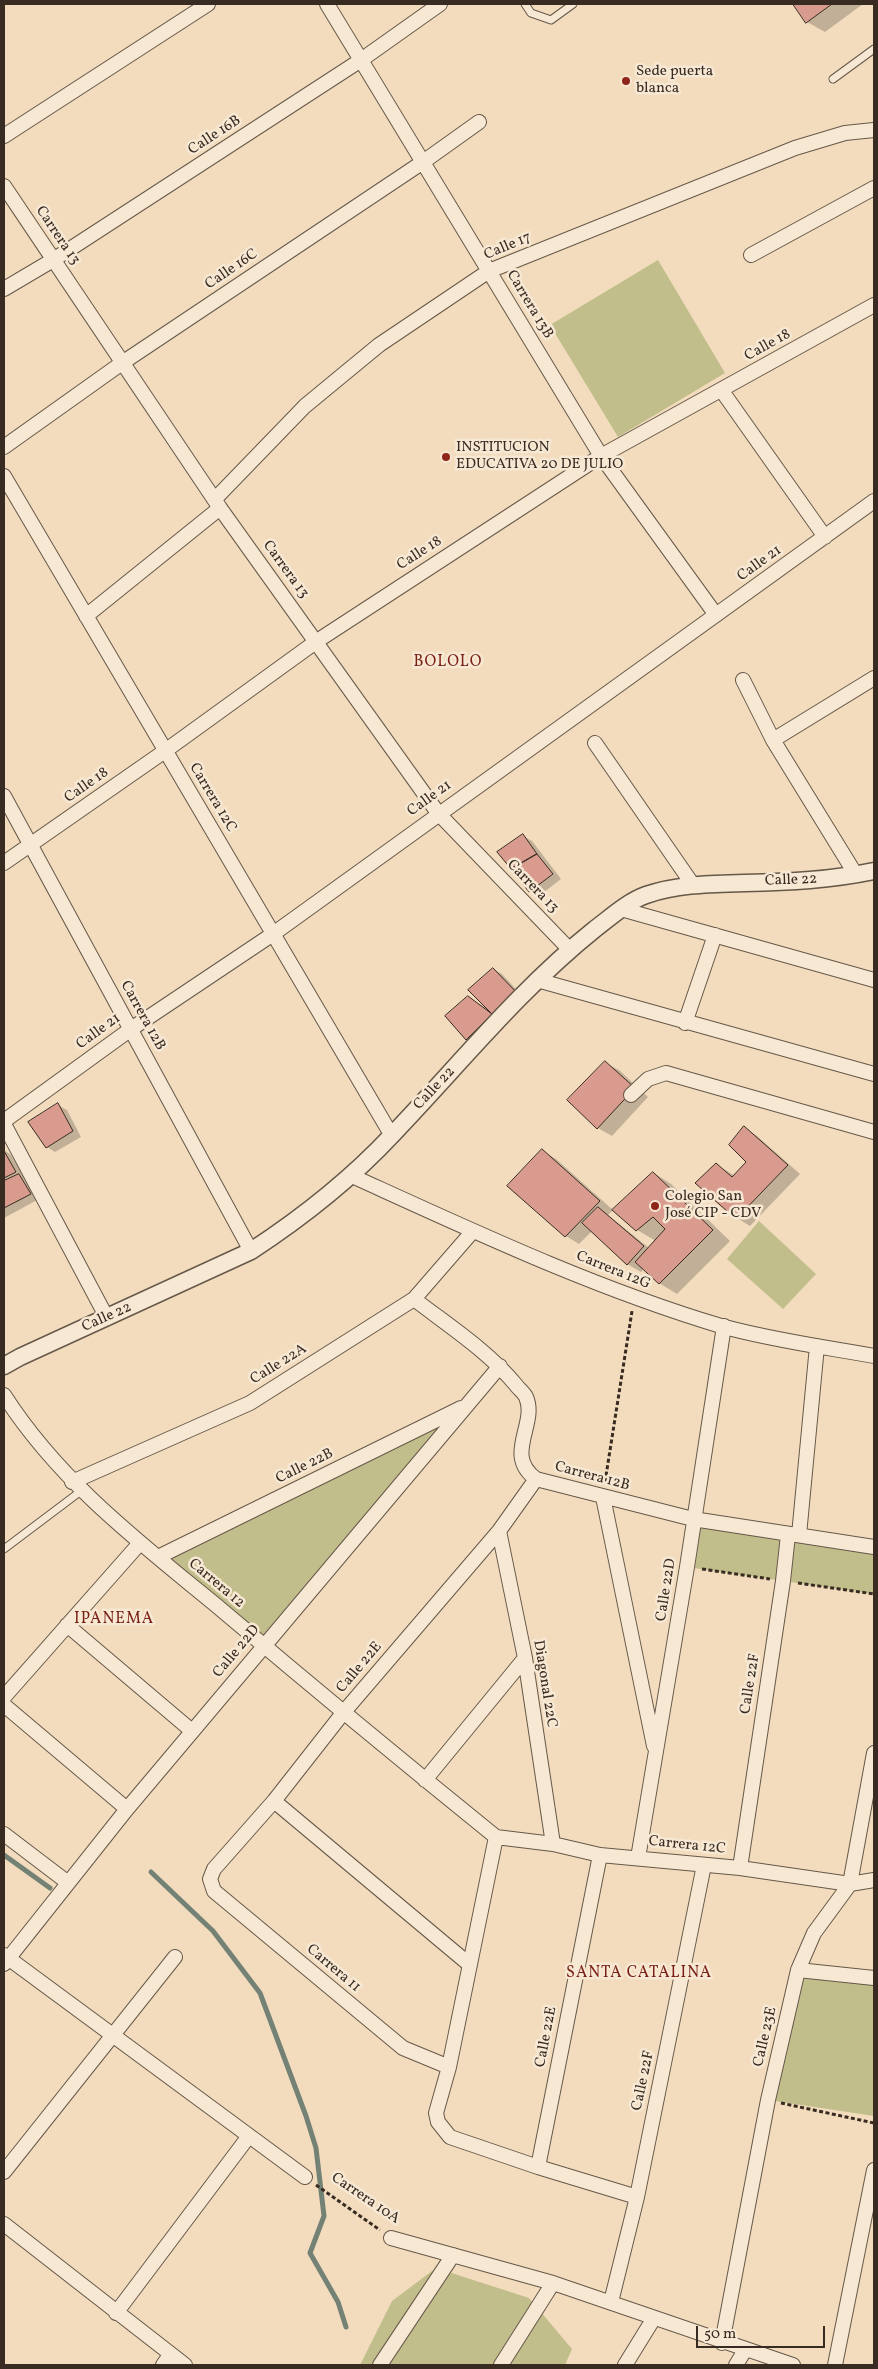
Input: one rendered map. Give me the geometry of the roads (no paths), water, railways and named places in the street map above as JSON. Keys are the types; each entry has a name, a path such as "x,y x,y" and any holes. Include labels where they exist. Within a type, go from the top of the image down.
{"street":[{"path":"4,136 208,4"},
{"name":"Carrera 13B","path":"326,4 601,456 716,616"},
{"name":"Calle 16B","path":"4,289 54,260 361,60 440,4"},
{"name":"Calle 16C","path":"4,447 122,363 423,162 479,122"},
{"name":"Calle 17","path":"86,616 217,504 281,430 320,394 379,345 489,271 795,148 845,133 874,130"},
{"name":"Carrera 13","path":"4,186 217,504 317,641 438,813 570,950"},
{"path":"751,255 874,188"},
{"name":"Calle 18","path":"4,863 165,751 317,641 601,456 722,391 874,305"},
{"path":"722,391 825,537"},
{"name":"Carrera 12C","path":"4,476 392,1136"},
{"name":"Calle 21","path":"4,1122 130,1029 273,934 438,813 716,616 874,500"},
{"path":"773,740 874,678"},
{"path":"743,680 773,740 856,875"},
{"path":"595,743 692,885"},
{"name":"Carrera 12B","path":"4,796 251,1251"},
{"name":"Calle 22","path":"4,1366 251,1251 285,1228 352,1176 392,1136 537,980 570,950 621,909 644,896 664,889 692,885 823,880 874,871"},
{"path":"621,909 874,980"},
{"path":"685,1023 715,935"},
{"path":"537,980 685,1023 874,1074"},
{"path":"631,1095 648,1079 666,1073 874,1132"},
{"path":"4,1122 107,1318"},
{"name":"Carrera 12G","path":"352,1176 473,1231 634,1298 724,1326 874,1356"},
{"name":"Calle 22A","path":"77,1487 250,1402 414,1299 473,1231"},
{"name":"Carrera 12B","path":"414,1299 500,1366 526,1397 528,1413 521,1455 528,1473 536,1479 693,1519 874,1547"},
{"name":"Calle 22D","path":"638,1858 687,1567 724,1326"},
{"path":"794,1535 817,1346"},
{"name":"Calle 22D","path":"5,1959 127,1808 500,1366"},
{"name":"Carrera 12","path":"4,1395 42,1448 77,1487 140,1543 496,1837"},
{"name":"Calle 22B","path":"158,1557 466,1405"},
{"name":"Calle 22E","path":"210,1879 214,1869 274,1800 344,1713 498,1531 536,1479"},
{"path":"603,1497 656,1754"},
{"name":"Diagonal 22C","path":"498,1531 524,1658 553,1844"},
{"name":"Calle 22F","path":"740,1868 784,1581 794,1535"},
{"path":"4,1697 140,1543"},
{"path":"67,1625 192,1731"},
{"path":"425,1780 524,1658"},
{"path":"4,1705 127,1808"},
{"name":"Calle 23E","path":"722,2342 768,2100 798,1970 814,1933 850,1884 874,1753"},
{"path":"274,1800 470,1965"},
{"path":"4,1834 67,1882"},
{"path":"496,1837 449,2067 436,2113 438,2122 442,2130 450,2138 637,2197"},
{"name":"Carrera 12C","path":"496,1837 553,1844 600,1855 740,1868 850,1884 874,1880"},
{"name":"Calle 22E","path":"538,2167 600,1855"},
{"name":"Calle 22F","path":"611,2302 637,2197 704,1865"},
{"name":"Carrera 11","path":"210,1879 214,1891 403,2048 449,2067"},
{"path":"4,2172 175,1957"},
{"path":"5,1959 305,2177"},
{"path":"798,1970 874,1978"},
{"path":"116,2313 249,2136"},
{"path":"835,2365 874,2170"},
{"path":"4,2224 116,2313 167,2360 185,2365"},
{"name":"Carrera 10A","path":"391,2238 553,2283 793,2365"},
{"path":"380,2365 453,2255"},
{"path":"501,2365 553,2283"},
{"path":"625,2365 654,2318"},
{"path":"736,2365 745,2350"}],"lane":[{"path":"525,4 531,13 551,20 573,4"},
{"path":"833,79 874,49"},
{"path":"4,1549 77,1487"}],"waterway":[{"path":"4,1855 50,1888"},
{"path":"151,1872 213,1931 260,1993 316,2148 324,2216 310,2253 338,2302 346,2327"}],"place":[{"name":"Sede puerta blanca","path":"626,81"},
{"name":"INSTITUCION EDUCATIVA 20 DE JULIO","path":"446,457"},
{"name":"Colegio San José CIP - CDV","path":"655,1206"}],"district":[{"name":"BOLOLO","path":"448,663"},
{"name":"IPANEMA","path":"114,1620"},
{"name":"SANTA CATALINA","path":"639,1974"}]}
